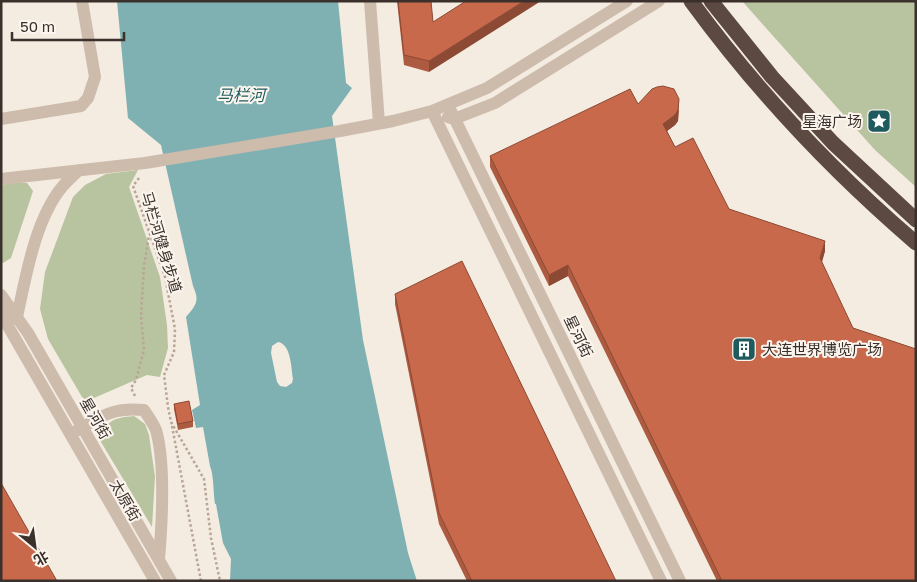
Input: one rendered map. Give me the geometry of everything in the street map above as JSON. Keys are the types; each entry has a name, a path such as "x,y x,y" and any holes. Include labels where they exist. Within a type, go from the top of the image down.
{"highway":[{"path":"691,1 766,95 822,155 888,219 916,243"},
{"path":"711,1 772,77 833,142 916,220"}],"street":[{"path":"1,120 81,106 88,98 95,77 82,1"},
{"path":"370,1 378,124"},
{"path":"1,179 145,163 340,131 432,111 487,88 627,1"},
{"path":"432,111 454,119 495,103 659,1"},
{"name":"星河街","path":"448,105 680,581"},
{"path":"432,111 661,581"},
{"path":"8,318 25,277 38,233 48,209 62,187 79,170"},
{"name":"星河街","path":"1,295 8,318 70,435"},
{"name":"星河街","path":"8,318 28,332 159,559"},
{"path":"70,435 108,412 125,408 144,410 155,429 159,454 162,484 159,559 171,581"},
{"name":"太原街","path":"70,435 155,581"}],"path":[{"name":"马栏河健身步道","path":"140,175 133,186 165,277 175,329 174,352 164,376 171,422 204,479 211,538 220,581"},
{"path":"136,409 135,396 131,388 136,380 144,350 142,308 144,266 150,234"},
{"path":"171,422 200,581"}],"green space":[{"name":"星海广场","path":"742,1 916,1 916,187 875,150"},
{"path":"138,170 129,187 160,277 167,325 168,348 160,377 147,375 87,401 82,397 48,339 40,309 45,272 73,197 85,185 106,174"},
{"path":"17,182 27,183 33,191 11,258 3,263 1,262 1,185"},
{"path":"134,416 145,424 149,435 155,477 152,527 101,442 107,425 120,418"}],"water":[{"name":"马栏河","path":"117,1 338,1 346,83 352,88 332,116 363,340 408,553 417,581 230,581 231,559 223,543 203,427 196,428 192,410 200,405 186,317 196,303 196,295 161,145 128,118","holes":["278,342 286,347 290,357 293,379 292,383 286,387 280,386 277,382 271,353 272,346"]}],"building":[{"path":"398,1 431,1 433,22 466,1 524,1 429,61 404,55"},
{"name":"大连世界博览广场","path":"663,86 674,89 679,99 678,110 675,115 663,124 675,147 693,138 729,209 825,241 820,258 853,328 916,349 916,581 722,581 568,265 549,275 490,156 630,89 638,104 652,89"},
{"path":"462,261 616,581 472,581 439,513 395,294"},
{"path":"189,401 193,421 178,424 174,404"},
{"path":"1,483 57,581 1,581"}],"place":[{"name":"星海广场","path":"879,121"},
{"name":"大连世界博览广场","path":"744,349"}]}
